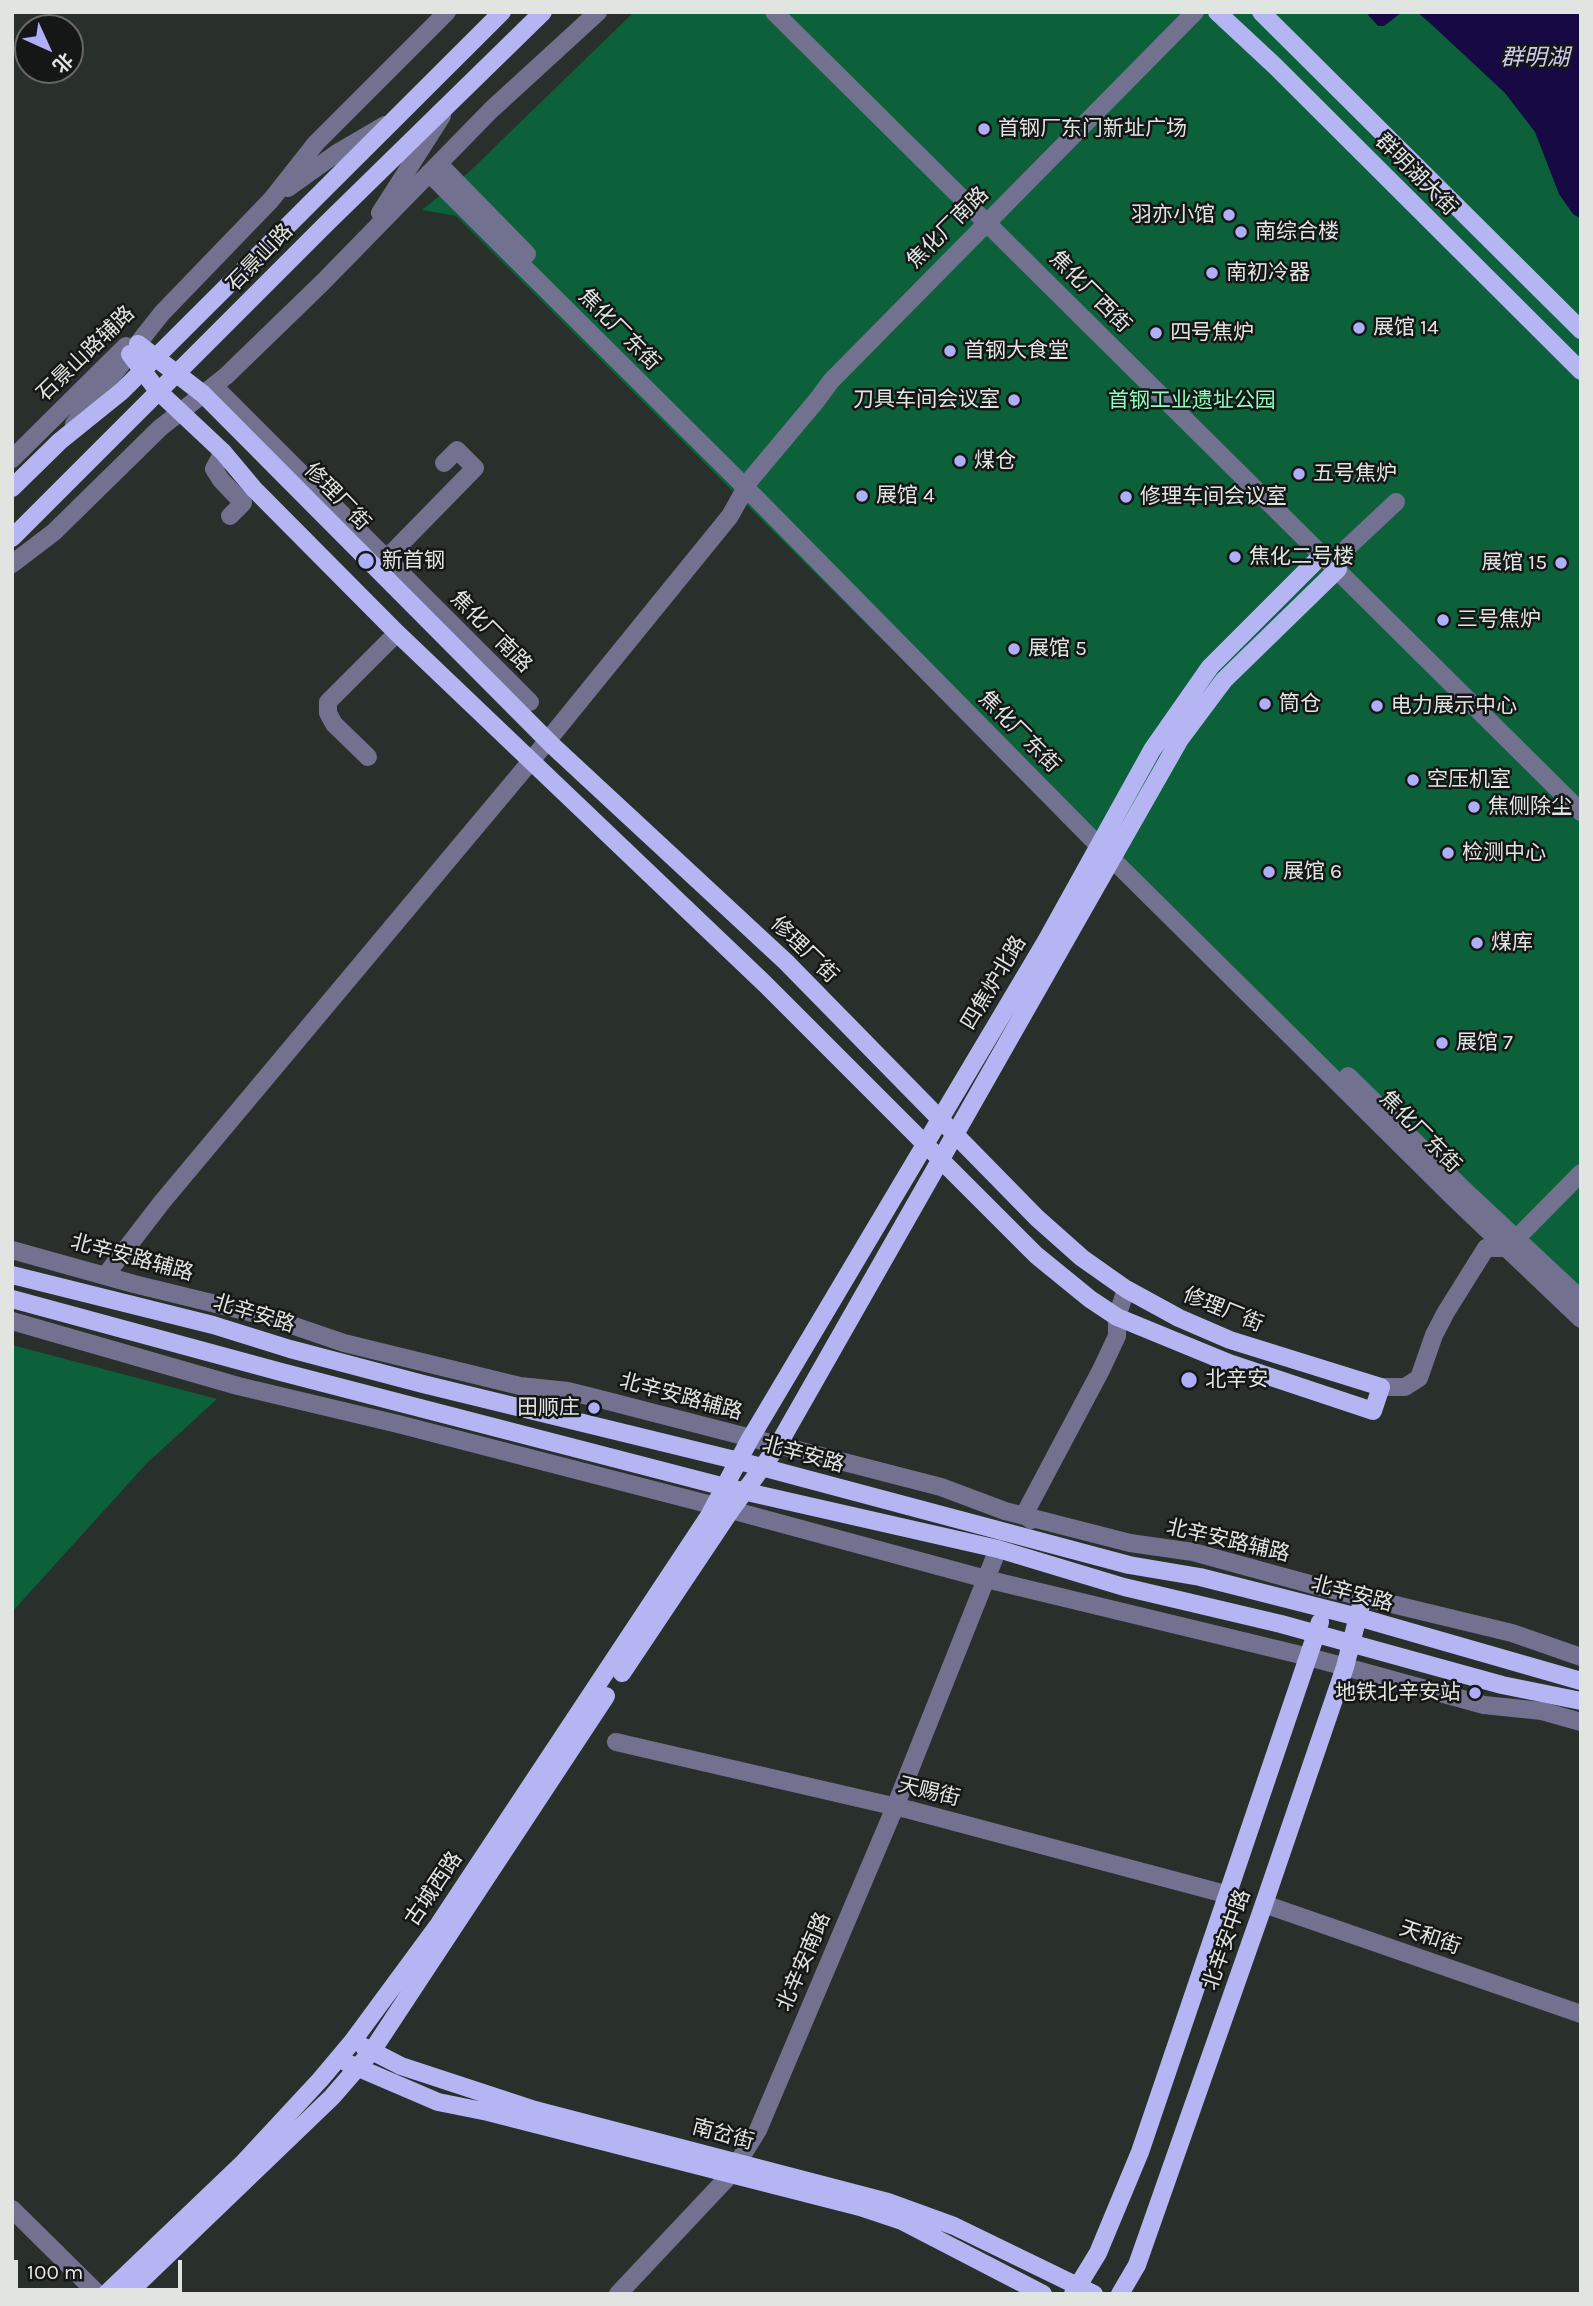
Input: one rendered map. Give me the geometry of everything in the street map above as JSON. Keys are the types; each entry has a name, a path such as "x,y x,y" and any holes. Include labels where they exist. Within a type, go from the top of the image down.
{"main road":[{"name":"石景山路","path":"12,488 60,442 122,391 502,12"},
{"name":"石景山路","path":"12,538 543,12"},
{"name":"群明湖大街","path":"1217,12 1275,66 1581,371"},
{"name":"群明湖大街","path":"1261,12 1581,330"},
{"name":"修理厂街","path":"134,349 149,363 177,373 208,390 548,740 786,962 1037,1218 1082,1258 1126,1289 1179,1318 1230,1340 1381,1387"},
{"name":"修理厂街","path":"149,363 158,391 223,452 254,489 397,632"},
{"name":"四焦炉北路","path":"738,1461 1046,941 1152,750 1210,667 1331,562"},
{"name":"四焦炉北路","path":"763,1468 1180,739 1224,680 1331,562"},
{"path":"397,632 765,984 1036,1255 1090,1299 1117,1317 1229,1363 1373,1411 1381,1387"},
{"name":"北辛安路","path":"12,1275 213,1325 290,1349 422,1384 738,1461 1129,1565 1200,1577 1358,1617 1581,1681"},
{"path":"12,1299 725,1487 998,1549 1124,1587 1317,1634 1502,1685 1581,1701"},
{"name":"古城西路","path":"127,2294 332,2097 372,2050 723,1508 725,1487 738,1461"},
{"name":"古城西路","path":"106,2294 242,2164 352,2042 439,1924 723,1508 746,1490 763,1468"},
{"name":"北辛安中路","path":"1120,2294 1137,2264 1264,1904 1345,1667 1363,1597"},
{"name":"北辛安中路","path":"1081,2291 1123,2196 1310,1657 1323,1608"},
{"name":"南岔街","path":"352,2042 401,2066 535,2110 902,2221 1043,2294"},
{"name":"南岔街","path":"337,2059 438,2102 888,2202 943,2222 1081,2291"}],"street":[{"name":"石景山路","path":"60,442 162,313 271,200 316,143 447,12"},
{"path":"12,578 54,532 160,428 208,390 322,283 491,110 598,12"},
{"name":"焦化厂西街","path":"774,12 1581,812"},
{"name":"焦化厂南路","path":"105,1276 188,1170 531,761 730,516 748,483 831,381 1195,12"},
{"path":"322,283 378,216 450,104"},
{"path":"271,200 337,153 391,122"},
{"name":"焦化厂东街","path":"434,168 1115,854 1512,1243 1581,1319"},
{"name":"石景山路辅路","path":"12,459 100,370 162,313"},
{"name":"焦化厂南路","path":"208,390 386,559 530,702"},
{"path":"386,559 475,468 457,450 444,463"},
{"path":"223,452 214,468 221,480 243,503 230,516"},
{"path":"1331,562 1395,502"},
{"path":"12,564 54,532"},
{"path":"368,757 334,724 328,713 328,702 397,632"},
{"path":"1381,1387 1405,1387 1419,1378 1434,1335 1486,1248 1512,1243 1581,1173"},
{"name":"焦化厂东街","path":"1512,1243 1581,1299"},
{"name":"北辛安路辅路","path":"12,1250 265,1316 344,1343 520,1386 587,1396 941,1488 1024,1515 1130,1544 1193,1552 1512,1633 1581,1657"},
{"path":"1085,1553 1024,1515 1117,1336 1117,1317 1126,1289"},
{"path":"13,1325 723,1508 986,1579 1310,1657 1485,1705 1542,1711 1581,1722"},
{"path":"344,1343 422,1384"},
{"path":"398,1424 405,1404"},
{"path":"467,1419 524,1457"},
{"name":"北辛安南路","path":"618,2294 735,2169 758,2130 895,1807 998,1549"},
{"name":"天赐街","path":"615,1742 895,1807 1228,1895"},
{"name":"天和街","path":"1264,1904 1581,2014"},
{"path":"12,2208 99,2294"}],"green space":[{"name":"首钢工业遗址公园","path":"634,12 1581,12 1581,1328 986,743 456,216 422,210 468,173"},
{"path":"12,1345 217,1399 146,1464 12,1612"}],"water":[{"path":"1369,12 1402,12 1384,26 1378,26 1368,15"},
{"name":"群明湖","path":"1414,12 1581,12 1581,219 1573,214 1559,194 1535,132 1505,93 1431,24"}],"place":[{"name":"首钢厂东门新址广场","path":"984,129"},
{"name":"羽亦小馆","path":"1229,215"},
{"name":"南综合楼","path":"1241,232"},
{"name":"南初冷器","path":"1212,273"},
{"name":"展馆 14","path":"1359,328"},
{"name":"四号焦炉","path":"1156,333"},
{"name":"首钢大食堂","path":"950,351"},
{"name":"刀具车间会议室","path":"1014,400"},
{"name":"煤仓","path":"960,461"},
{"name":"五号焦炉","path":"1299,474"},
{"name":"展馆 4","path":"862,496"},
{"name":"修理车间会议室","path":"1126,497"},
{"name":"焦化二号楼","path":"1235,557"},
{"name":"新首钢","path":"366,561"},
{"name":"展馆 15","path":"1561,563"},
{"name":"三号焦炉","path":"1443,620"},
{"name":"展馆 5","path":"1014,649"},
{"name":"筒仓","path":"1265,704"},
{"name":"电力展示中心","path":"1377,706"},
{"name":"空压机室","path":"1413,780"},
{"name":"焦侧除尘","path":"1474,807"},
{"name":"检测中心","path":"1448,853"},
{"name":"展馆 6","path":"1269,872"},
{"name":"煤库","path":"1477,943"},
{"name":"展馆 7","path":"1442,1043"},
{"name":"北辛安","path":"1189,1380"},
{"name":"田顺庄","path":"594,1408"},
{"name":"地铁北辛安站","path":"1475,1693"}]}
